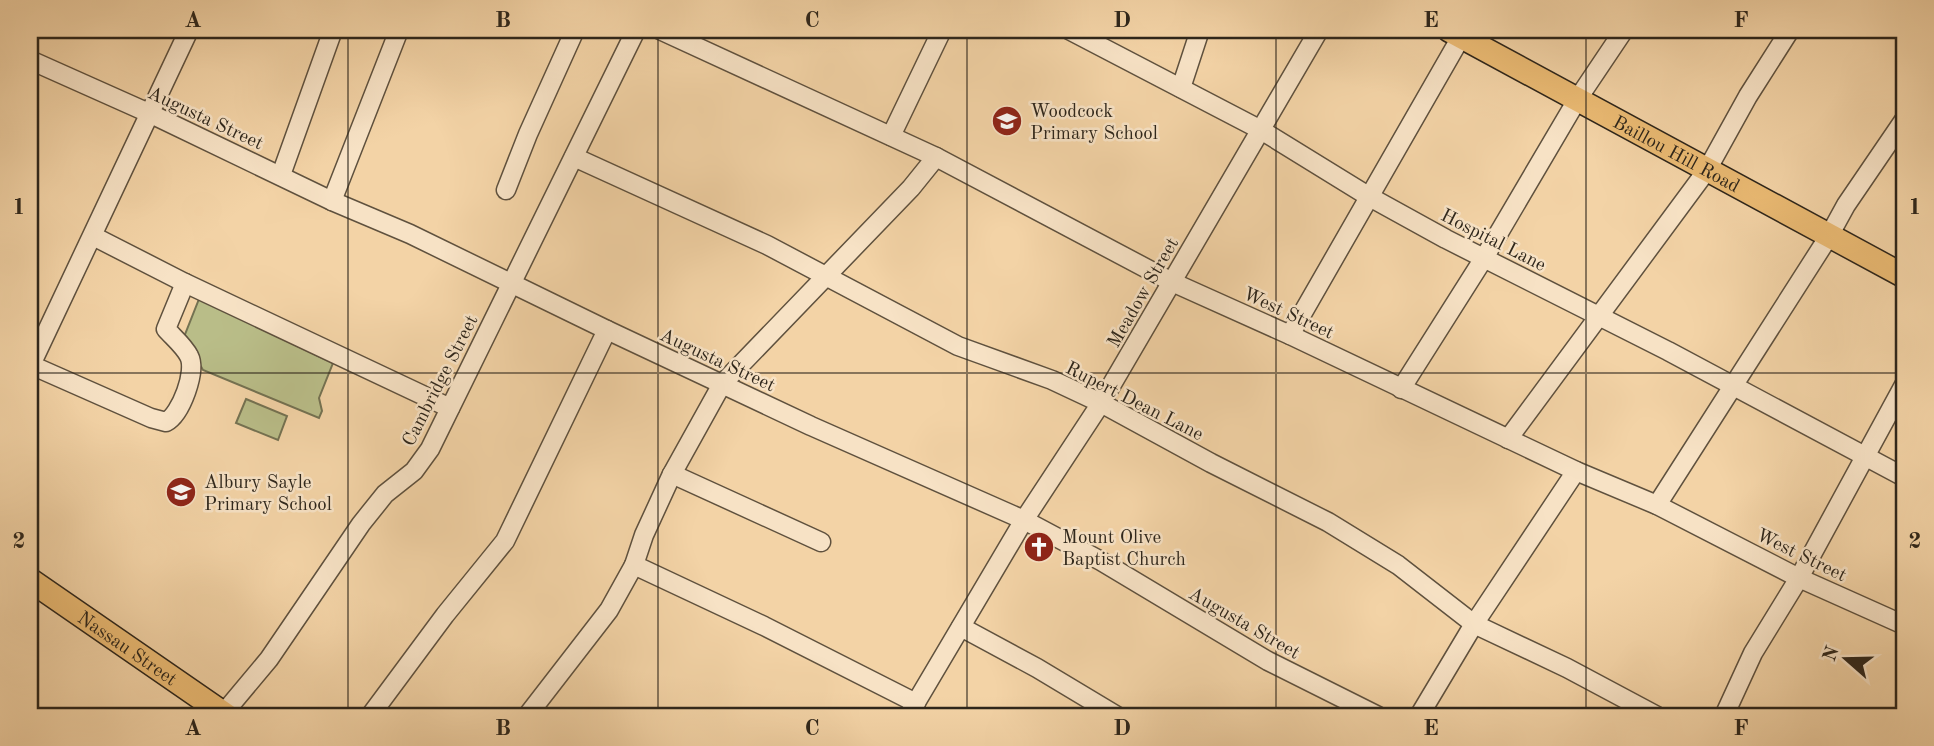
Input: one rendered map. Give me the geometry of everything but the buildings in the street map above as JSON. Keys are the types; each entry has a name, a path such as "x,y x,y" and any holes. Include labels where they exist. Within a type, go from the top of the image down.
{"main road":[{"name":"Baillou Hill Road","path":"1458,32 1577,100 1904,276"},
{"name":"Nassau Street","path":"30,580 225,715"}],"street":[{"path":"185,283 166,329 190,356 192,376 174,418 166,422 151,418 30,366 189,30"},
{"path":"281,175 333,30"},
{"path":"332,201 399,30"},
{"path":"506,190 575,30"},
{"name":"Cambridge Street","path":"225,715 269,659 361,524 386,494 414,471 430,449 636,30"},
{"name":"West Street","path":"660,30 936,157 1172,282 1576,471 1657,505 1799,578 1904,625"},
{"path":"891,135 942,30"},
{"name":"Hospital Lane","path":"1069,30 1261,130 1368,196 1904,477"},
{"path":"1181,88 1200,30"},
{"name":"Meadow Street","path":"912,710 1024,520 1101,403 1319,30"},
{"path":"1401,389 1484,258 1577,100 1624,30"},
{"path":"1508,439 1707,170 1748,96 1790,30"},
{"path":"1290,335 1458,32"},
{"name":"Augusta Street","path":"30,60 151,114 332,201 410,234 722,384 1024,520 1101,561 1268,661 1378,716"},
{"path":"1657,505 1829,236 1846,205 1904,120"},
{"path":"527,716 609,611 634,565 644,535 672,474 722,384 911,188 936,157"},
{"name":"Rupert Dean Lane","path":"574,158 767,246 958,346 1052,380 1101,403 1328,522 1398,565 1474,624 1567,668 1657,716"},
{"path":"93,236 185,283 450,408"},
{"path":"370,716 445,615 505,541 607,330"},
{"path":"1724,716 1752,653 1799,578 1904,385"},
{"path":"1419,716 1474,624 1576,471"},
{"path":"672,474 821,542"},
{"path":"634,565 764,626 912,710"},
{"path":"961,627 1117,716"}],"green space":[{"path":"199,299 333,363 319,398 322,411 319,418 203,370 184,337"},
{"path":"246,399 287,416 278,440 236,423"}],"place":[{"name":"Woodcock Primary School","path":"1007,121"},
{"name":"Albury Sayle Primary School","path":"181,492"},
{"name":"Mount Olive Baptist Church","path":"1039,547"}]}
